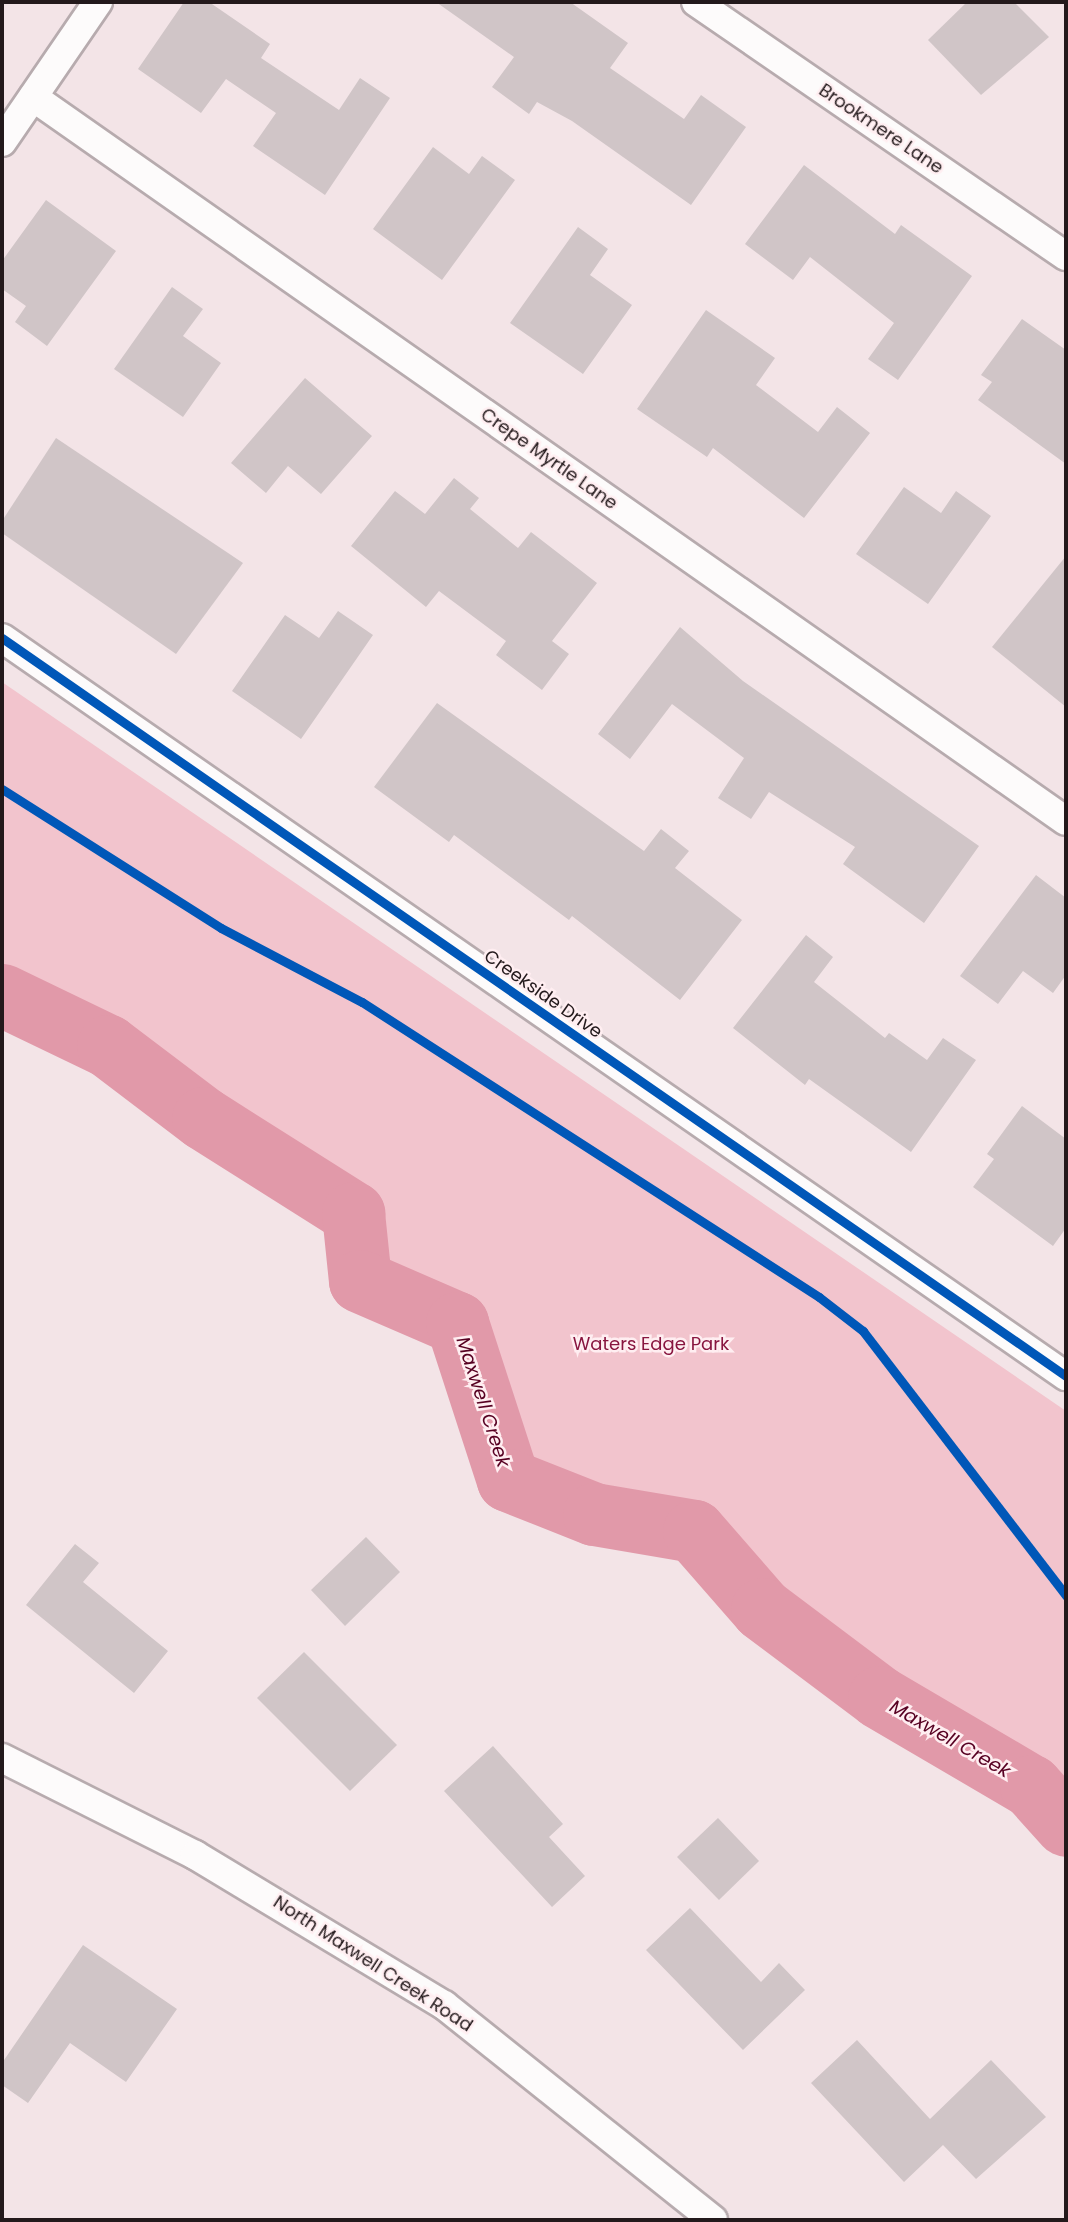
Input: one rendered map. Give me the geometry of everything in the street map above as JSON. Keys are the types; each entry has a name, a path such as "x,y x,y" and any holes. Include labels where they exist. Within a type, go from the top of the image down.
{"street":[{"path":"2,142 98,2"},
{"name":"Brookmere Lane","path":"696,2 1066,256"},
{"name":"Crepe Myrtle Lane","path":"33,97 1066,821"},
{"name":"Creekside Drive","path":"2,638 1066,1376"},
{"name":"North Maxwell Creek Road","path":"2,1758 195,1855 444,2006 713,2220"}],"green space":[{"name":"Waters Edge Park","path":"2,682 1066,1411 1066,1824 1031,1786 879,1697 762,1609 694,1531 594,1514 508,1480 457,1323 360,1281 353,1213 203,1118 108,1046 2,995"}],"building":[{"path":"184,2 209,2 270,44 261,58 339,110 360,78 390,98 325,195 253,146 276,113 226,79 201,113 138,69"},
{"path":"436,2 570,2 628,43 610,68 684,119 701,95 746,127 691,205 572,121 537,102 529,114 492,87 514,57"},
{"path":"967,2 1014,2 1049,37 981,95 928,40"},
{"path":"433,147 469,174 482,156 515,180 442,280 373,229"},
{"path":"804,165 895,234 901,225 972,276 898,380 868,359 894,323 810,257 793,280 745,244"},
{"path":"46,200 116,251 47,346 15,322 26,306 2,289 2,261"},
{"path":"578,227 608,249 590,275 632,305 583,374 510,323"},
{"path":"172,287 203,309 183,336 221,363 183,417 114,369"},
{"path":"706,310 775,358 756,385 818,432 837,407 870,433 804,518 713,448 707,457 637,409"},
{"path":"1022,319 1066,350 1066,464 978,400 992,382 981,375"},
{"path":"305,378 372,436 321,494 288,466 266,493 231,463"},
{"path":"56,438 243,563 176,654 2,533 2,521"},
{"path":"454,478 479,498 470,509 518,548 531,532 597,583 552,641 569,654 542,690 496,655 506,641 439,591 426,607 351,546 395,491 425,514"},
{"path":"904,487 941,513 956,491 991,516 928,604 856,554"},
{"path":"1066,556 1066,707 992,647"},
{"path":"338,611 373,635 301,739 232,691 285,615 319,638"},
{"path":"680,627 743,681 979,846 924,923 843,864 855,847 769,792 751,819 718,798 744,758 672,704 630,759 598,734"},
{"path":"437,703 644,851 661,829 689,851 675,868 742,920 680,1000 572,916 569,920 454,835 449,842 374,787"},
{"path":"1036,875 1066,898 1066,975 1053,993 1023,971 998,1004 960,976"},
{"path":"806,935 833,957 814,982 885,1038 889,1033 927,1060 943,1038 976,1060 911,1152 809,1079 805,1085 733,1028"},
{"path":"1022,1106 1066,1139 1066,1228 1053,1246 973,1187 994,1159 987,1154"},
{"path":"366,1537 400,1572 345,1626 311,1590"},
{"path":"75,1544 99,1563 83,1582 168,1651 134,1693 26,1605"},
{"path":"304,1652 397,1745 350,1791 257,1698"},
{"path":"493,1746 563,1824 549,1837 585,1876 552,1907 444,1791"},
{"path":"718,1818 759,1861 719,1900 677,1857"},
{"path":"690,1908 761,1982 779,1963 805,1990 743,2050 646,1950"},
{"path":"83,1945 177,2009 126,2082 70,2043 28,2103 2,2085 2,2063"},
{"path":"857,2040 930,2119 991,2060 1046,2117 976,2179 943,2145 904,2182 811,2083"}],"waterway":[{"name":"Maxwell Creek","path":"2,995 108,1046 203,1118 353,1213 360,1281 457,1323 508,1480 594,1514 694,1531 762,1609 879,1697 1031,1786 1066,1825"}],"cycle path":[{"path":"2,638 1066,1376"},
{"path":"2,789 221,928 362,1002 819,1297 863,1331 1066,1596"}]}
